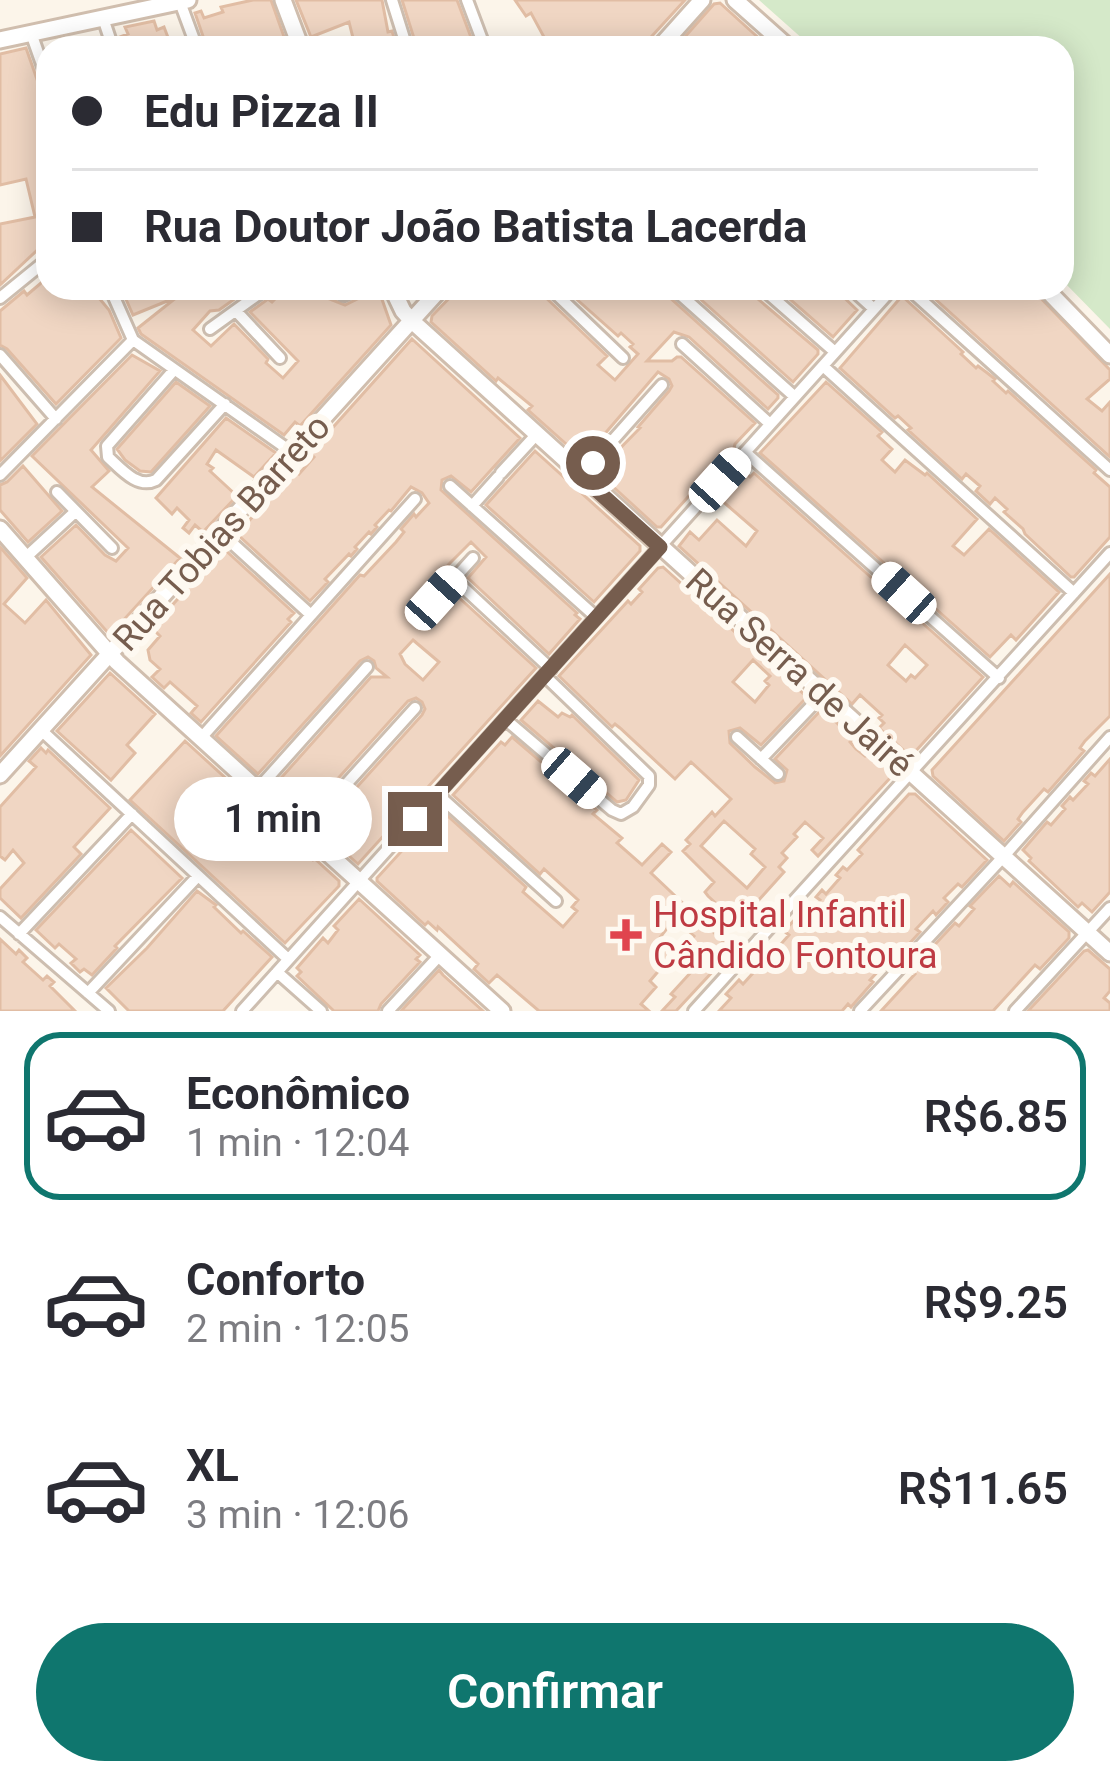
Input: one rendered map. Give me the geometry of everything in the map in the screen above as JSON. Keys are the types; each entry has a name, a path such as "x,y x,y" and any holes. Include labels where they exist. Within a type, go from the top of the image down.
{"main road":[{"path":"284,0 297,36"},
{"path":"670,36 702,0"},
{"path":"735,0 776,36"},
{"path":"0,40 184,1"},
{"name":"Rua Serra de Jairé","path":"398,300 412,321 536,435 1110,953"},
{"name":"Rua Tobias Barreto","path":"0,775 431,300"},
{"path":"1057,300 1110,355"},
{"path":"0,529 110,656 502,1011"}],"street":[{"path":"392,0 403,36"},
{"path":"466,0 480,36"},
{"path":"184,1 194,36"},
{"path":"103,18 109,36"},
{"path":"31,33 36,47"},
{"path":"0,298 36,270"},
{"path":"116,300 134,340 293,453"},
{"path":"210,329 251,300"},
{"path":"563,300 623,358"},
{"path":"686,300 795,397"},
{"path":"776,300 835,352"},
{"path":"864,300 874,309"},
{"path":"242,1011 882,300"},
{"path":"921,300 1110,470"},
{"path":"236,311 280,358"},
{"path":"0,475 134,340"},
{"path":"682,344 770,424"},
{"path":"0,355 56,419"},
{"path":"823,367 1074,593"},
{"path":"174,370 106,449 112,461 139,482 148,484 159,477 225,404"},
{"path":"581,476 662,385"},
{"path":"472,506 536,435"},
{"path":"745,452 999,678"},
{"path":"449,486 596,617"},
{"path":"57,492 112,548"},
{"path":"201,738 415,499"},
{"path":"25,558 75,512"},
{"path":"220,533 311,615"},
{"path":"694,1011 1110,553"},
{"path":"436,598 473,558"},
{"path":"454,579 649,776 650,785 630,811 617,813 506,719"},
{"path":"257,790 367,667"},
{"path":"761,759 824,693"},
{"path":"303,832 415,708"},
{"path":"41,730 289,959"},
{"path":"737,737 778,774"},
{"path":"860,1011 1110,737"},
{"path":"437,794 556,901"},
{"path":"20,934 132,814"},
{"path":"88,993 198,876"},
{"path":"1015,1011 1110,908"},
{"path":"0,917 109,1011"},
{"path":"388,1011 440,956"},
{"path":"277,972 321,1011"}],"green space":[{"path":"759,0 1110,0 1110,329 1074,292 1074,36 800,36"}],"building":[{"path":"271,0 284,36 203,36 195,13 201,11 204,18 223,12 221,7"},
{"path":"296,0 382,0 388,32 394,36 352,36 349,22 311,36"},
{"path":"402,0 457,0 470,36 413,36"},
{"path":"515,0 685,0 652,36 543,36 531,13 526,16"},
{"path":"720,3 757,36 686,36"},
{"path":"154,21 157,30 164,27 167,36 123,36 128,34 125,27"},
{"path":"26,48 36,76 36,251 0,285 0,224 35,217 26,179 0,185 0,54"},
{"path":"36,287 36,300 101,300 121,338 56,404 0,345 0,311 24,291 27,295"},
{"path":"126,300 170,300 133,315"},
{"path":"173,300 233,300 210,311 193,330 211,346 234,324 283,378 298,361 250,312 267,300 332,300 345,305 355,300 382,300 391,325 300,426 295,422 284,435 138,328"},
{"path":"447,300 548,300 607,356 598,365 615,380 638,354 621,333 618,336 578,300 672,300 778,398 768,409 689,337 674,332 647,361 681,357 755,423 657,527 597,472 669,391 669,379 658,372 583,459 528,410 532,406 498,378 496,381 431,322"},
{"path":"701,300 759,300 818,350 793,382"},
{"path":"791,300 847,300 857,310 833,337"},
{"path":"899,300 906,300 976,368 995,379 1096,470 1110,487 1110,537 1071,577 995,498 990,504 976,491 980,486 966,474 962,479 840,368"},
{"path":"936,300 1043,300 1110,370 1110,379 1087,399 1102,411 1110,402 1110,457"},
{"path":"412,339 520,438 471,492 451,476 442,480 441,490 580,619 549,654 468,578 486,557 471,542 439,575 442,577 419,603 432,615 455,594 536,668 358,864 319,829 422,715 422,702 408,701 304,816 273,787 371,677 387,677 374,661 368,657 360,661 258,774 216,736 360,575 396,542 414,514 416,517 429,503 411,487 310,601 237,534 295,470 299,474 314,457 310,453","holes":["413,640 439,662 423,680 400,654"]},
{"path":"132,355 160,371 91,450 109,471 92,487 180,558 110,635 41,557 76,525 116,561 128,548 32,456"},
{"path":"0,375 37,424 0,461"},
{"path":"176,382 210,406 151,472 140,471 117,449"},
{"path":"826,382 882,432 878,436 892,449 882,460 895,472 905,460 927,473 977,519 953,546 964,555 989,529 1059,592 1016,640 1011,635 990,657 760,453"},
{"path":"226,418 276,453 254,477 216,450 207,464 213,468 210,471 237,496 203,532 195,525 189,533 183,528 189,520 177,508 172,514 156,498"},
{"path":"535,451 640,546 594,602 486,505"},
{"path":"23,466 62,511 28,542 0,510 0,485"},
{"path":"744,472 750,477 754,473 983,677 913,754 879,728 884,723 879,718 882,715 860,695 852,704 679,546 690,532 699,540 717,520 746,546 757,531 720,499","holes":["905,645 927,665 906,681 888,665"]},
{"path":"0,547 27,578 4,604 25,623 46,600 91,655 0,756"},
{"path":"223,548 294,613 201,722 191,713 197,706 170,682 164,688 152,677 160,669 150,660 148,650 160,636 152,628"},
{"path":"663,567 807,697 761,745 740,728 729,731 730,743 755,767 775,783 784,781 787,770 775,759 822,709 853,738 850,742 856,749 865,756 869,752 891,771 891,777 818,856 812,850 823,838 805,822 782,853 787,858 779,867 784,872 748,912 743,908 733,919 705,892 714,882 683,851 690,844 686,840 731,799 691,762 675,779 559,676 628,601 631,604 642,592 639,589","holes":["753,660 770,676 765,681 769,685 755,702 733,682","724,821 755,849 751,854 765,867 747,888 701,846"]},
{"path":"1110,574 1110,716 1048,792 1044,789 1023,812 1021,822 1004,841 932,770"},
{"path":"110,673 155,714 127,745 135,753 111,780 57,731"},
{"path":"538,701 558,717 572,715 639,780 626,800 617,802 521,720"},
{"path":"512,737 575,797 578,794 597,810 593,814 622,838 617,843 642,865 662,844 671,852 651,873 728,946 711,965 715,969 676,1011 662,1011 704,958 687,944 694,936 675,918 658,940 673,954 650,981 656,987 641,1004 649,1011 539,1011 497,975 489,983 474,969 478,964 438,927 425,925 377,881 440,809 563,927 577,911 572,907 578,900 544,869 540,874 453,795 501,742 505,745"},
{"path":"185,741 242,798 244,795 339,881 285,943 130,800"},
{"path":"41,748 110,808 74,847 81,854 21,918 0,898 0,889 24,863 13,850 5,860 0,856 0,807 36,767 29,761"},
{"path":"1110,759 1110,892 1092,912 1082,903 1078,907 1023,850 1047,822 1051,825 1070,797 1073,800 1088,784 1084,781 1091,773 1095,776"},
{"path":"909,794 915,794 987,860 962,887 958,884 944,898 948,902 916,929 920,932 870,980 873,982 851,1007 848,1004 842,1011 719,1011 731,998 726,994 739,980 743,984 768,949 773,953 789,935 784,931 800,914 804,918 820,900 816,897 822,890 826,894 840,878 836,875 862,854 858,850"},
{"path":"131,830 182,878 92,975 84,969 80,972 71,963 76,959 36,930"},
{"path":"999,876 1010,886 1013,882 1069,932 1069,938 1040,969 1035,965 993,1011 881,1011 915,974 911,970 955,923 959,926 974,909 970,906"},
{"path":"197,891 272,957 223,1011 129,1011 106,988"},
{"path":"359,899 420,955 416,959 420,962 378,1011 334,1011 297,976 301,972 297,968 323,938 328,943 338,930 334,926"},
{"path":"0,939 16,954 19,950 27,958 23,962 43,980 47,976 54,982 50,986 75,1011 0,1011"},
{"path":"1084,951 1110,969 1110,991 1104,998 1110,1011 1028,1011"},
{"path":"439,970 443,975 483,1011 401,1011"}],"place":[{"name":"Hospital Infantil Cândido Fontoura","path":"626,935"}],"route":[{"path":"415,819 660,547 581,476 593,463"}]}
